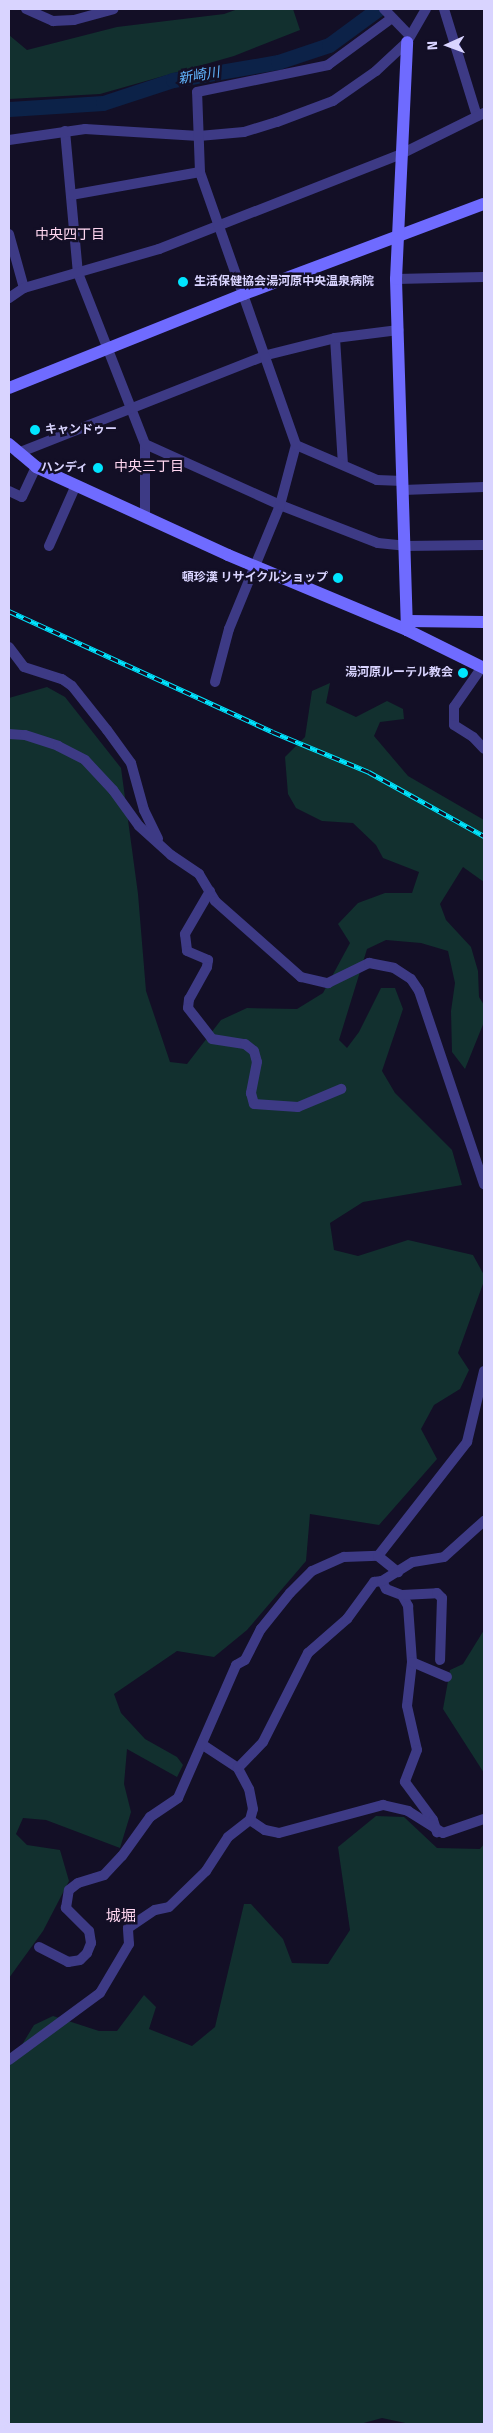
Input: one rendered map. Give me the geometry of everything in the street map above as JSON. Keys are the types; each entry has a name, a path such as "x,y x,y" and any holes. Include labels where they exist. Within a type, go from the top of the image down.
{"street":[{"path":"26,9 53,21 74,20 114,9"},
{"path":"9,140 85,129 199,136 244,132 333,101 376,71 409,39 426,9"},
{"path":"9,298 24,288 159,249 219,223 401,154 481,115 444,9"},
{"path":"215,682 229,629 280,505 296,445 267,355 200,172 197,92 328,65 388,14 409,39 401,154 396,279 408,626"},
{"path":"65,132 78,273 145,444 144,515"},
{"path":"71,195 200,172"},
{"path":"9,388 244,294 484,204"},
{"path":"9,234 24,288"},
{"path":"396,279 484,277"},
{"path":"13,448 131,409 267,355 335,338 398,330"},
{"path":"335,338 342,464"},
{"path":"145,444 280,505 378,543 406,546 484,545"},
{"path":"296,445 377,480 403,486 484,487"},
{"path":"13,448 36,467 254,565 408,626 483,668 454,707 454,725 474,738 484,749"},
{"path":"9,491 22,497 36,467"},
{"path":"49,546 76,485"},
{"path":"408,626 484,622"},
{"path":"9,646 24,667 62,679 72,686 107,730 131,763 144,810 161,846"},
{"path":"9,734 25,735 50,743 85,760 102,777 139,826 161,846 199,874 215,901 305,979 328,983 369,963 394,968 411,980 419,991 484,1184"},
{"path":"210,891 185,934 186,951 208,960 207,967 189,999 188,1008 212,1039 245,1044 254,1050 257,1062 252,1093 254,1104 298,1107 341,1089"},
{"path":"378,1556 467,1442 484,1371"},
{"path":"238,1768 263,1742 308,1653 347,1619 374,1582 382,1581 413,1562 444,1557 484,1521"},
{"path":"39,1947 68,1962 80,1960 88,1953 91,1943 88,1931 66,1908 69,1890 78,1882 104,1875 122,1856 150,1817 178,1798 203,1745 236,1665 245,1660 261,1629 290,1593 312,1571 344,1556 378,1556 398,1572"},
{"path":"382,1581 386,1588 402,1595 437,1593 442,1598 440,1660"},
{"path":"402,1595 408,1606 412,1662 407,1706 417,1750 405,1782 433,1820 437,1832"},
{"path":"412,1662 446,1677"},
{"path":"9,2060 100,1993 129,1944 128,1928 155,1910 169,1907 206,1871 228,1837 250,1820 253,1809 249,1790 238,1768 203,1745"},
{"path":"250,1820 266,1830 279,1833 383,1805 408,1811 437,1832 452,1832 484,1819"}],"green space":[{"path":"238,9 293,9 300,30 234,56 100,94 9,99 9,35 27,50 117,27 224,14"},
{"path":"330,683 326,703 356,717 387,701 403,709 404,719 380,722 374,736 408,776 484,820 484,882 463,867 440,904 446,920 471,947 478,971 479,997 484,1005 484,1022 465,1069 452,1052 451,1011 455,983 448,951 421,943 386,940 367,949 339,1040 347,1048 359,1032 381,988 395,988 403,1009 382,1071 395,1093 452,1150 462,1185 363,1202 330,1223 334,1250 358,1256 408,1240 473,1255 484,1275 484,1281 458,1353 469,1370 460,1389 434,1405 421,1429 437,1459 379,1525 310,1514 306,1561 247,1630 214,1657 177,1651 114,1694 121,1713 145,1739 177,1757 183,1765 177,1777 127,1749 124,1784 131,1812 120,1848 46,1820 23,1818 16,1834 27,1845 60,1850 69,1881 43,1931 9,1978 9,698 47,687 65,697 121,768 138,894 146,991 170,1062 187,1064 221,1020 247,1008 297,1009 323,993 350,943 338,924 358,903 385,893 412,893 419,872 383,858 376,845 353,823 322,821 296,808 288,794 285,757 305,737 312,691"},
{"path":"484,1630 484,1773 443,1709 450,1670 463,1664"},
{"path":"376,1816 404,1817 437,1848 480,1849 484,1844 484,2424 410,2424 382,2418 360,2424 9,2424 9,2066 34,2025 53,2016 99,2031 117,2031 144,1995 156,2007 149,2029 192,2046 215,2027 244,1904 251,1904 283,1939 292,1963 328,1964 350,1930 338,1847"}],"waterway":[{"name":"新崎川","path":"9,109 103,103 173,80 278,62 329,45 378,9"}],"railway":[{"path":"9,611 273,732 369,772 484,836"}],"place":[{"name":"生活保健協会湯河原中央温泉病院","path":"183,282"},
{"name":"キャンドゥー","path":"35,430"},
{"name":"ハンディ","path":"98,468"},
{"name":"頓珍漢 リサイクルショップ","path":"338,578"},
{"name":"湯河原ルーテル教会","path":"463,673"}],"district":[{"name":"中央四丁目","path":"70,235"},
{"name":"中央三丁目","path":"149,467"},
{"name":"城堀","path":"121,1917"}]}
